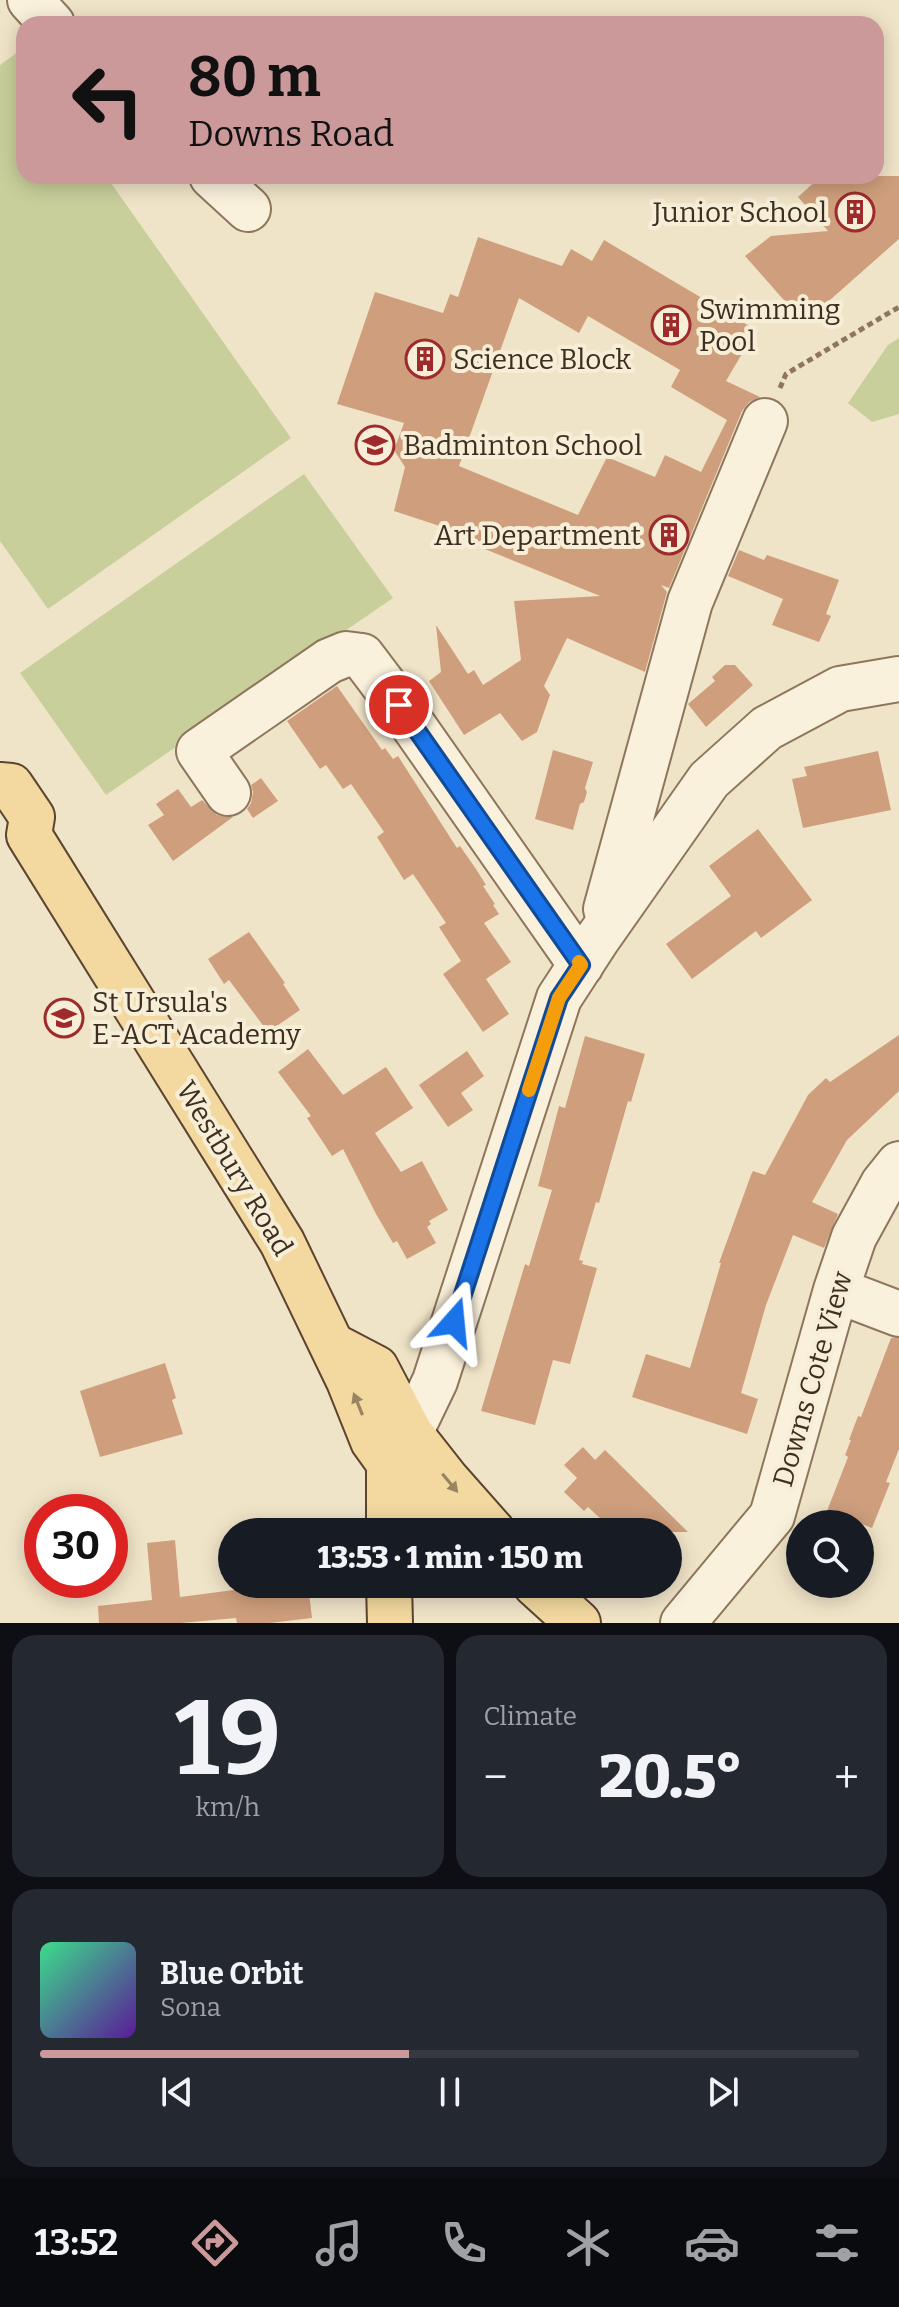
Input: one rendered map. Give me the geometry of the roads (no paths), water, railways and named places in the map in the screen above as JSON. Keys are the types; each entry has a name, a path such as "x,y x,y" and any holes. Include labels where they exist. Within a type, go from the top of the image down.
{"main road":[{"name":"Westbury Road","path":"0,785 11,786 32,817 14,826 282,1242 349,1381 373,1441 400,1448 447,1480 481,1518"},
{"name":"Westbury Road","path":"400,1448 417,1502 434,1518"},
{"path":"391,1518 400,1448"},
{"path":"550,1598 578,1623"}],"street":[{"path":"30,0 45,16"},
{"path":"221,184 248,209"},
{"path":"590,951 690,602 765,421"},
{"path":"228,793 199,751 329,661 346,654 362,656 590,951"},
{"path":"400,1448 435,1381 559,998 709,780 767,728 840,689 899,679"},
{"name":"Downs Cote View","path":"683,1623 772,1516 854,1237 883,1184 899,1164"},
{"path":"836,1290 899,1314"}],"place":[{"name":"Junior School","path":"855,212"},
{"name":"Swimming Pool","path":"671,325"},
{"name":"Science Block","path":"425,359"},
{"name":"Badminton School","path":"375,445"},
{"name":"Art Department","path":"669,535"},
{"name":"St Ursula's E-ACT Academy","path":"64,1018"}]}
